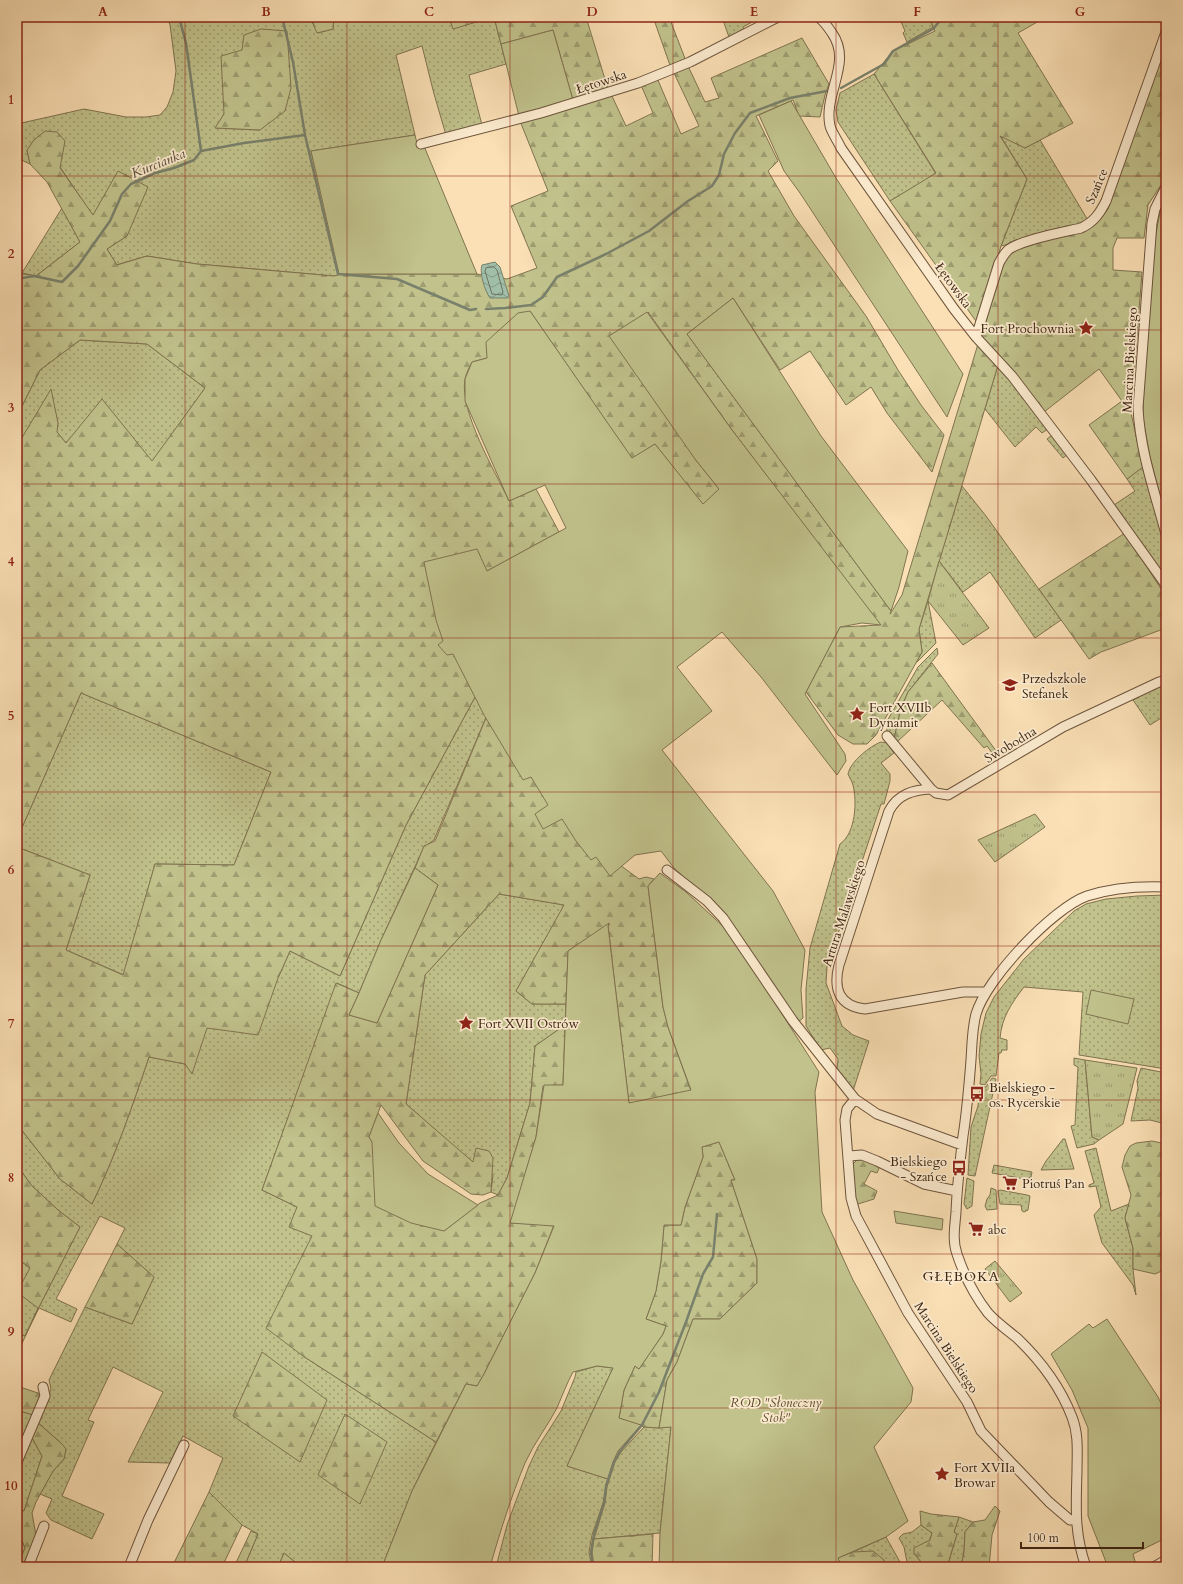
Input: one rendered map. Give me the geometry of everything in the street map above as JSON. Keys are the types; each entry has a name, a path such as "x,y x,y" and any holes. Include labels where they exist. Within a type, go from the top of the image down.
{"street":[{"name":"Łętowska","path":"421,144 541,113 638,83 690,62 778,17"},
{"name":"Łętowska","path":"818,17 835,37 840,51 840,66 830,109 830,126 841,148 954,309 976,337 1012,376 1082,467 1166,585"},
{"name":"Szańce","path":"976,337 999,263 1008,250 1022,243 1081,228 1088,225 1099,214 1106,201 1166,32"},
{"name":"Marcina Bielskiego","path":"1166,187 1155,209 1152,223 1138,408 1144,451 1166,534"},
{"name":"Swobodna","path":"931,790 942,795 953,793 1062,727 1166,680"},
{"path":"887,736 931,790"},
{"name":"Artura Malawskiego","path":"931,790 918,790 906,794 896,802 889,811 842,954 836,982 840,994 847,1003 865,1009 963,992 985,992"},
{"path":"667,870 707,901 723,918 793,1020 855,1099 877,1114 962,1145"},
{"path":"1086,1567 1078,1541 1076,1520 1078,1438 1072,1417 1061,1392 1046,1369 1036,1357 990,1314 980,1302 966,1278 956,1250 954,1234 957,1191 968,1102 974,1023 985,992 1011,960 1035,935 1060,911 1072,902 1086,896 1122,888 1165,887"},
{"name":"Marcina Bielskiego","path":"855,1099 846,1109 845,1120 849,1156 851,1198 856,1216 886,1274 922,1337 967,1402 981,1431 1049,1502 1070,1520 1076,1520"},
{"path":"849,1156 862,1155 924,1184 957,1191"},
{"path":"17,1462 45,1396 43,1387"},
{"path":"129,1567 148,1520 184,1445"},
{"path":"28,1567 44,1526"},
{"path":"1154,1567 1166,1560"}],"green space":[{"path":"167,17 310,17 318,33 333,29 334,17 449,17 453,28 494,17 506,64 469,75 482,125 446,135 422,46 396,55 415,135 311,151 342,274 334,276 197,264 147,256 116,265 107,249 127,236 93,216 60,167 27,150 30,164 17,158 17,124 84,109 126,117 160,115 167,107 173,92 176,71 170,25","holes":["243,50 260,130 216,128 224,114"]},
{"path":"310,17 334,17 333,29 317,33"},
{"path":"449,17 493,17 453,29"},
{"path":"494,17 586,17 608,89 573,100 553,30 501,44"},
{"path":"653,17 669,17 686,61 671,68"},
{"path":"722,17 761,17 743,27 745,32 730,40"},
{"path":"899,17 929,17 933,27 907,42 903,33 905,31"},
{"path":"929,17 1044,17 1018,33 1073,123 1025,148 1000,136 1027,179 1001,246 978,324 890,201 936,173 874,74 893,51 935,31"},
{"path":"261,29 287,31 291,88 285,111 260,130 215,128 224,114 221,56 242,50 244,35"},
{"path":"553,30 573,100 519,116 501,44"},
{"path":"802,38 829,84 820,117 799,116 793,100 756,116 778,161 768,171 794,216 866,316 898,370 921,405 944,435 932,472 887,413 871,387 846,405 810,351 780,370 733,298 687,334 891,611 890,614 902,595 978,344 998,365 919,629 922,652 876,735 867,744 853,744 838,735 806,692 840,627 880,625 732,430 648,312 695,459 719,489 703,505 655,444 632,459 530,311 487,358 472,362 465,377 465,392 467,407 473,424 487,458 509,501 536,489 559,532 487,571 425,562 431,590 481,686 406,825 340,976 290,951 278,978 258,1035 207,1028 192,1074 185,1064 149,1057 116,1150 92,1204 60,1179 17,1124 17,847 90,875 66,950 123,975 155,864 234,865 271,772 81,693 17,839 17,446 51,389 58,423 57,432 66,443 102,399 152,461 205,388 147,344 80,340 40,370 17,416 17,273 36,276 80,242 47,182 30,164 27,150 34,140 45,131 57,132 65,141 60,168 93,215 118,171 148,187 127,236 107,249 117,265 147,256 197,264 334,276 342,274 477,274 507,279 537,268 511,206 548,191 520,121 611,94 626,126 653,113 641,85 657,78 681,134 699,126 674,73 688,66 705,102 719,98 711,78"},
{"path":"1166,42 1166,177 1148,205 1144,238 1117,238 1113,248 1113,270 1142,272 1131,413 1143,467 1127,479 1089,425 1122,401 1099,369 1044,412 979,333 1006,256 1018,248 1089,228 1098,222 1108,209"},
{"path":"874,74 936,174 890,201 838,122 836,110 840,93"},
{"path":"791,101 836,178 963,374 947,417 784,171 759,115"},
{"path":"415,135 418,148 424,146 477,274 339,274 311,151"},
{"path":"1000,135 1025,148 1040,140 1089,222 1001,246 1027,179"},
{"path":"1166,196 1166,518 1150,457 1143,419 1143,393 1151,259 1162,202"},
{"path":"62,208 80,242 36,276 22,273"},
{"path":"733,298 821,436 908,551 891,611 687,334"},
{"path":"530,311 632,458 655,444 703,504 719,489 695,459 609,336 647,312 732,430 881,625 862,623 840,627 805,694 845,754 846,761 837,775 761,677 722,632 677,667 712,711 662,750 773,891 805,950 801,990 803,1018 798,1022 719,909 674,868 661,851 635,855 610,876 596,857 591,860 576,841 562,819 543,829 535,814 548,805 531,777 523,780 484,715 453,654 447,655 438,645 443,641 436,620 424,562 477,549 487,571 566,528 545,485 509,501 465,401 465,379 472,362 487,358 486,342 518,313"},
{"path":"80,340 147,344 205,388 152,462 66,443 56,432 58,423 21,437 17,446 17,416 40,370"},
{"path":"998,365 1048,429 1042,433 1036,427 1015,447 985,409"},
{"path":"1052,435 1068,454 1063,458 1047,439"},
{"path":"1143,467 1155,502 1166,548 1166,572 1160,570 1114,505 1135,491 1127,479"},
{"path":"962,486 986,516 1061,620 1035,638 990,572 963,592 939,561"},
{"path":"1125,533 1163,592 1166,594 1166,628 1101,652 1089,659 1039,589"},
{"path":"939,561 989,628 963,645 928,601"},
{"path":"928,601 936,643 916,663 922,652 919,629"},
{"path":"937,648 938,654 908,692 901,708 894,739 887,731 886,723 918,667"},
{"path":"932,663 1002,759 998,761 987,746 984,748 942,700 897,742 894,739 901,708 908,692"},
{"path":"1166,684 1166,715 1150,725 1133,700 1158,686"},
{"path":"481,686 493,701 434,840 424,847 381,940 359,993 337,983 262,1190 297,1207 312,1236 303,1356 436,1442 412,1491 382,1567 301,1567 284,1553 278,1567 244,1567 258,1534 242,1525 209,1492 223,1458 183,1436 170,1463 128,1462 163,1392 113,1367 88,1420 94,1422 62,1496 104,1514 92,1539 51,1520 46,1513 52,1499 40,1494 53,1471 64,1459 62,1444 37,1422 51,1389 49,1380 85,1307 132,1324 154,1277 117,1244 125,1228 100,1216 56,1299 77,1309 71,1322 39,1308 25,1336 17,1333 17,1258 30,1268 39,1307 80,1227 58,1210 31,1185 17,1165 17,1124 60,1179 92,1204 116,1150 149,1057 185,1064 207,1028 278,978 290,951 340,976 406,825"},
{"path":"81,693 271,772 234,865 155,864 124,975 66,950 90,875 17,847 17,839"},
{"path":"493,701 571,829 639,879 646,877 654,879 648,886 663,1007 668,1027 691,1091 629,1104 608,926 610,924 568,951 566,1004 532,1004 516,991 564,905 499,894 425,975 406,1104 473,1162 476,1148 489,1151 493,1158 491,1192 483,1195 471,1194 423,1161 381,1105 369,1137 444,1231 480,1203 498,1195 507,1178 530,1103 535,1046 565,1025 563,1085 543,1086 536,1137 511,1223 554,1225 535,1273 484,1374 477,1386 466,1384 436,1442 303,1356 266,1328 312,1236 289,1227 297,1207 262,1190 336,983 359,993 349,1015 377,1023 438,885 415,868 424,846 435,841"},
{"path":"881,742 887,743 894,753 881,763 890,774 890,781 884,804 881,804 827,967 826,983 842,1026 853,1035 869,1041 853,1091 837,1070 838,1059 830,1048 821,1050 806,1026 806,989 810,948 840,844 849,832 854,816 855,799 853,784 848,774 852,764 861,755 871,747"},
{"path":"1035,814 1045,827 995,862 978,840"},
{"path":"415,868 438,885 377,1023 349,1015 381,940"},
{"name":"ROD \"Słoneczny Stok\"","path":"660,873 686,892 727,930 819,1072 815,1092 822,1212 853,1280 913,1388 911,1402 874,1447 908,1521 886,1537 838,1558 841,1567 659,1567 660,1533 671,1427 659,1428 667,1380 677,1362 693,1319 720,1319 757,1283 757,1259 731,1180 735,1180 719,1142 702,1147 703,1157 685,1207 681,1225 664,1225 661,1261 656,1291 646,1319 666,1326 663,1334 639,1369 635,1366 624,1390 619,1418 641,1425 618,1451 608,1479 567,1466 613,1368 597,1366 573,1372 557,1408 532,1449 515,1489 490,1567 382,1567 412,1491 466,1384 477,1386 484,1374 535,1273 554,1226 510,1223 536,1137 544,1085 563,1085 568,951 609,923 608,926 629,1103 691,1090 668,1027 663,1007 648,886"},
{"path":"499,894 565,905 516,991 532,1004 566,1004 565,1025 535,1046 530,1103 507,1178 498,1195 491,1192 493,1175 473,1163 406,1104 425,975"},
{"path":"1166,895 1166,1069 1079,1055 1083,992 1024,987 1011,1005 1005,1017 1000,1038 1007,1040 1007,1050 1002,1050 1001,1053 999,1053 996,1076 991,1076 985,1085 980,1084 981,1074 979,1056 981,1034 986,1013 994,997 1024,959 1074,911 1086,904 1106,899"},
{"path":"1091,990 1134,999 1128,1024 1086,1014"},
{"path":"1074,1058 1085,1060 1092,1137 1099,1140 1094,1144 1077,1148 1071,1126 1075,1125 1078,1067 1074,1065"},
{"path":"1085,1060 1137,1068 1123,1124 1099,1140 1092,1137"},
{"path":"1141,1068 1166,1073 1166,1124 1150,1120 1131,1121 1138,1088 1137,1081"},
{"path":"992,1078 996,1079 975,1176 968,1175 971,1127 978,1106 980,1087 986,1087"},
{"path":"378,1113 399,1143 428,1174 478,1205 444,1231 411,1223 375,1206 372,1142 369,1137"},
{"path":"1063,1139 1065,1139 1074,1169 1041,1170 1046,1161"},
{"path":"1152,1141 1166,1144 1166,1269 1155,1274 1133,1269 1133,1248 1125,1218 1131,1195 1122,1167 1125,1155 1130,1146 1136,1143"},
{"path":"719,1142 735,1180 731,1180 757,1259 757,1283 720,1319 693,1319 677,1362 667,1380 659,1428 644,1427 619,1418 624,1390 635,1366 639,1369 663,1334 666,1326 646,1319 656,1291 661,1261 664,1225 681,1225 685,1207 703,1157 702,1147"},
{"path":"1096,1148 1111,1211 1129,1204 1125,1218 1133,1248 1133,1269 1136,1295 1133,1285 1102,1243 1094,1215 1101,1207 1096,1186 1089,1187 1089,1185 1094,1183 1085,1151"},
{"path":"858,1159 880,1166 877,1173 871,1171 864,1184 877,1191 874,1199 858,1204 855,1202 852,1167"},
{"path":"17,1165 31,1185 58,1210 80,1227 17,1354 17,1333 25,1336 38,1308 18,1293 17,1295 17,1292 30,1268 17,1258"},
{"path":"994,1165 1032,1172 1031,1177 1025,1179 992,1173"},
{"path":"967,1178 974,1181 972,1206 967,1209 964,1204"},
{"path":"991,1188 996,1190 997,1209 987,1210 985,1206 990,1195"},
{"path":"1000,1190 1030,1196 1028,1210 1024,1212 1022,1211 1021,1205 1000,1204 998,1191"},
{"path":"894,1211 943,1219 942,1230 896,1223"},
{"path":"117,1244 154,1277 132,1324 85,1307"},
{"path":"995,1261 1022,1293 1010,1302 985,1269"},
{"path":"1107,1319 1158,1397 1166,1414 1166,1538 1133,1554 1136,1565 1130,1567 1108,1567 1088,1516 1088,1428 1072,1390 1051,1354 1089,1324 1093,1328"},
{"path":"262,1352 327,1400 300,1462 233,1416"},
{"path":"597,1366 613,1368 567,1466 608,1479 603,1503 592,1535 589,1552 592,1567 496,1567 507,1525 529,1466 538,1447 561,1411 576,1372"},
{"path":"17,1386 41,1394 33,1415 17,1410"},
{"path":"17,1410 33,1415 22,1442 17,1440"},
{"path":"345,1414 387,1442 360,1504 318,1475"},
{"path":"37,1422 66,1449 64,1459 53,1471 36,1502 32,1513 36,1536 22,1567 17,1567 25,1548 17,1528 17,1510 24,1511 42,1456 30,1434"},
{"path":"644,1427 671,1427 660,1533 594,1539 615,1462 621,1452"},
{"path":"30,1434 42,1456 24,1511 17,1510 17,1467"},
{"path":"209,1492 242,1525 222,1567 172,1567"},
{"path":"995,1506 1000,1511 992,1535 989,1567 961,1567 964,1552 965,1532 973,1522 985,1520"},
{"path":"920,1511 931,1514 959,1517 954,1532 957,1534 947,1567 925,1567 914,1553 914,1548 930,1540 932,1533 921,1525"},
{"path":"959,1517 973,1522 965,1532 964,1552 961,1567 947,1567 957,1534 954,1532"},
{"path":"921,1525 932,1533 930,1540 914,1553 925,1567 908,1567 904,1547 899,1538 903,1534 912,1532"},
{"path":"17,1528 25,1548 17,1567"},
{"path":"251,1531 258,1534 244,1567 234,1567"},
{"path":"653,1534 652,1567 594,1567 592,1552 594,1539"},
{"path":"886,1537 900,1562 887,1567 883,1559 853,1552"},
{"path":"873,1551 883,1559 887,1567 841,1567 838,1558 853,1552"},
{"path":"284,1553 301,1567 278,1567"}],"water":[{"path":"495,262 500,267 509,296 508,298 490,298 484,287 481,273 482,265"}],"waterway":[{"path":"179,17 186,43 201,151"},
{"name":"Kurcianka","path":"17,279 34,276 62,282 78,266 110,221 122,194 131,184 155,173 174,168 194,160 201,151 244,143 305,135 293,62 282,17"},
{"path":"841,88 884,64 893,51 933,29 943,17"},
{"path":"486,309 531,305 543,297 557,277 606,254 649,231 688,201 712,186 719,175 724,154 735,133 750,113 790,98 827,91"},
{"path":"305,135 338,274 397,279 470,310 476,309"},
{"path":"593,1567 591,1552 594,1534 604,1503 606,1486 614,1462 620,1451 642,1425 659,1392 703,1274 713,1257 717,1214"}],"place":[{"name":"Fort Prochownia","path":"1086,328"},
{"name":"Przedszkole Stefanek","path":"1010,685"},
{"name":"Fort XVIIb Dynamit","path":"857,714"},
{"name":"Fort XVII Ostrów","path":"466,1023"},
{"name":"Bielskiego - os. Rycerskie","path":"977,1094"},
{"name":"Bielskiego - Szańce","path":"959,1168"},
{"name":"Piotruś Pan","path":"1010,1183"},
{"name":"abc","path":"976,1229"},
{"name":"Fort XVIIa Browar","path":"942,1474"}],"district":[{"name":"GŁĘBOKA","path":"961,1276"}]}
